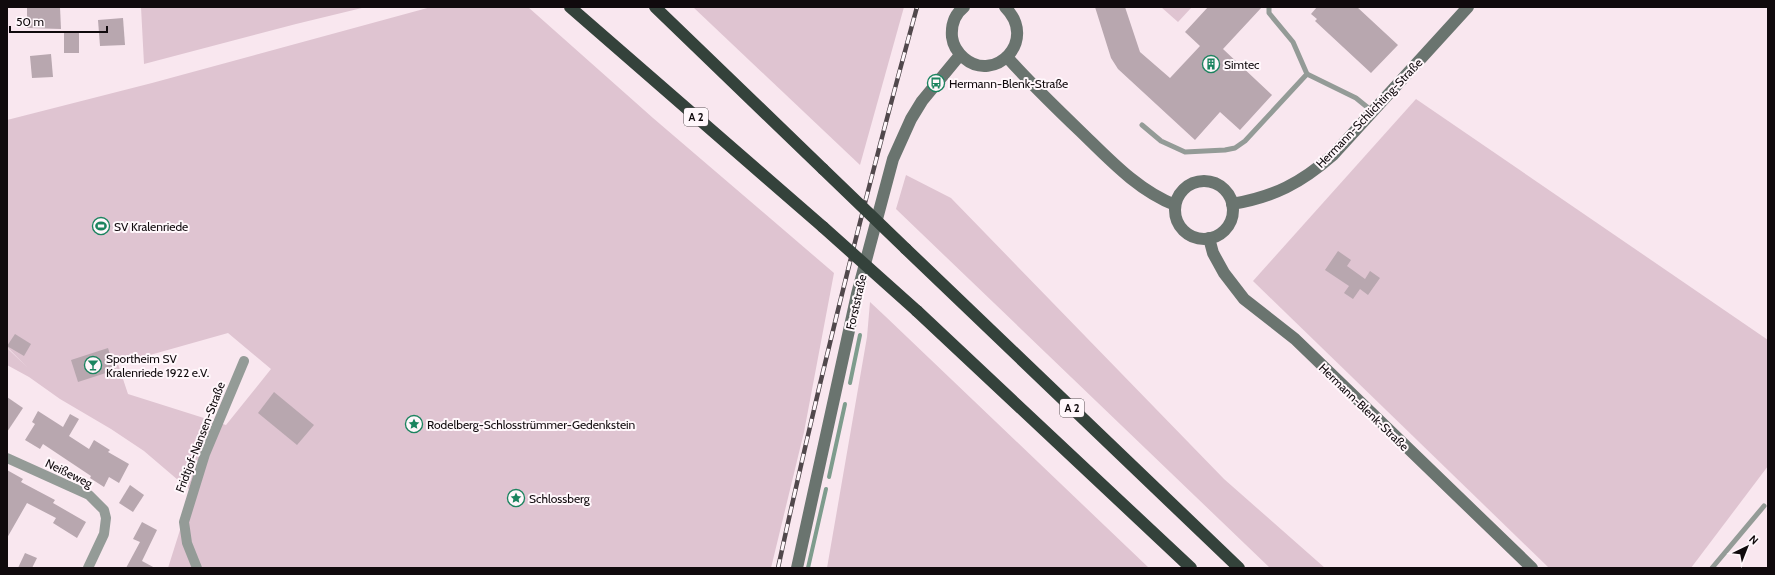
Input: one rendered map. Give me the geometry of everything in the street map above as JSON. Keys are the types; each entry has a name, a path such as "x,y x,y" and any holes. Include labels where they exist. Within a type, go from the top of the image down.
{"highway":[{"name":"A 2","path":"570,7 823,227 917,311 1191,568"},
{"name":"A 2","path":"655,7 1239,568"}],"street":[{"path":"964,7 956,17 952,32 953,41 960,55 972,63 979,65 994,64 1007,57 1016,44 1018,32 1015,20 1005,7"},
{"name":"Hermann-Schlichting-Straße","path":"1232,204 1263,198 1282,190 1301,180 1333,154 1468,7"},
{"name":"Forststraße","path":"797,568 857,294 892,159 911,119 922,101 960,55"},
{"path":"1007,57 1035,88 1121,171 1142,188 1160,199 1175,205"},
{"path":"1207,182 1214,183 1226,192 1232,204 1231,217 1226,229 1209,238 1196,238 1184,231 1176,219 1175,205 1181,192 1186,187 1193,184 1207,182"},
{"name":"Hermann-Blenk-Straße","path":"1209,238 1213,253 1224,273 1244,299 1295,339 1532,568"},
{"name":"Fridtjof-Nansen-Straße","path":"197,568 186,543 184,522 207,448 244,361"},
{"name":"Neißeweg","path":"7,458 89,495 104,510 106,518 104,534 88,568"}],"lane":[{"path":"1269,7 1269,13 1293,42 1307,74 1356,98 1373,111"},
{"path":"1142,125 1161,141 1185,152 1235,148 1245,141 1307,74"},
{"path":"1712,568 1764,506"}],"shaded area":[{"path":"141,7 366,7 144,64"},
{"path":"431,7 528,7 653,118 834,273 804,432 771,568 168,568 192,492 144,451 111,429 60,399 29,377 7,365 7,348 27,367 7,347 7,120 152,83","holes":["228,333 271,369 226,425 128,394 118,364"]},
{"path":"693,7 904,7 860,165"},
{"path":"1161,7 1192,7 1178,22"},
{"path":"1416,99 1768,340 1768,466 1691,568 1549,568 1253,281"},
{"path":"906,175 951,198 1224,479 1325,568 1270,568 896,209"},
{"path":"870,302 1149,568 827,568 867,337"}],"building":[{"path":"27,7 60,7 61,29 27,28"},
{"path":"1095,7 1125,7 1140,52 1170,78 1200,46 1185,32 1208,7 1262,7 1223,49 1272,95 1240,130 1220,112 1195,140 1118,69 1111,58"},
{"path":"1317,7 1357,7 1398,45 1371,73 1315,21 1317,19 1311,14"},
{"path":"123,18 125,45 100,46 98,20"},
{"path":"64,33 79,33 79,53 64,53"},
{"path":"51,54 53,77 32,78 30,56"},
{"path":"1338,251 1351,260 1347,266 1365,279 1370,271 1380,278 1368,295 1360,289 1353,299 1344,293 1349,286 1325,270"},
{"path":"15,334 31,344 24,356 7,346"},
{"name":"Sportheim SV Kralenriede 1922 e.V.","path":"108,348 115,370 78,382 71,360"},
{"path":"274,392 314,425 297,445 258,413"},
{"path":"7,397 23,408 7,432"},
{"path":"38,411 63,427 70,414 79,419 69,436 89,449 94,440 110,450 108,452 129,464 119,483 109,477 104,487 90,478 91,476 43,444 40,449 25,440 35,424 32,422"},
{"path":"7,470 23,479 21,482 55,500 53,503 86,522 77,538 53,523 56,518 27,503 7,538"},
{"path":"130,485 144,495 133,512 119,503"},
{"path":"142,522 157,530 142,561 155,568 126,568 140,542 133,539"},
{"path":"25,553 37,558 32,568 18,568"}],"waterway":[{"path":"850,383 860,335"},
{"path":"829,477 845,404"},
{"path":"808,568 826,489"}],"railway":[{"path":"778,568 844,287 917,7"}],"place":[{"name":"Simtec","path":"1211,64"},
{"name":"Hermann-Blenk-Straße","path":"936,83"},
{"name":"SV Kralenriede","path":"101,226"},
{"name":"Sportheim SV Kralenriede 1922 e.V.","path":"93,365"},
{"name":"Rodelberg-Schlosstrümmer-Gedenkstein","path":"414,424"},
{"name":"Schlossberg","path":"516,498"}]}
